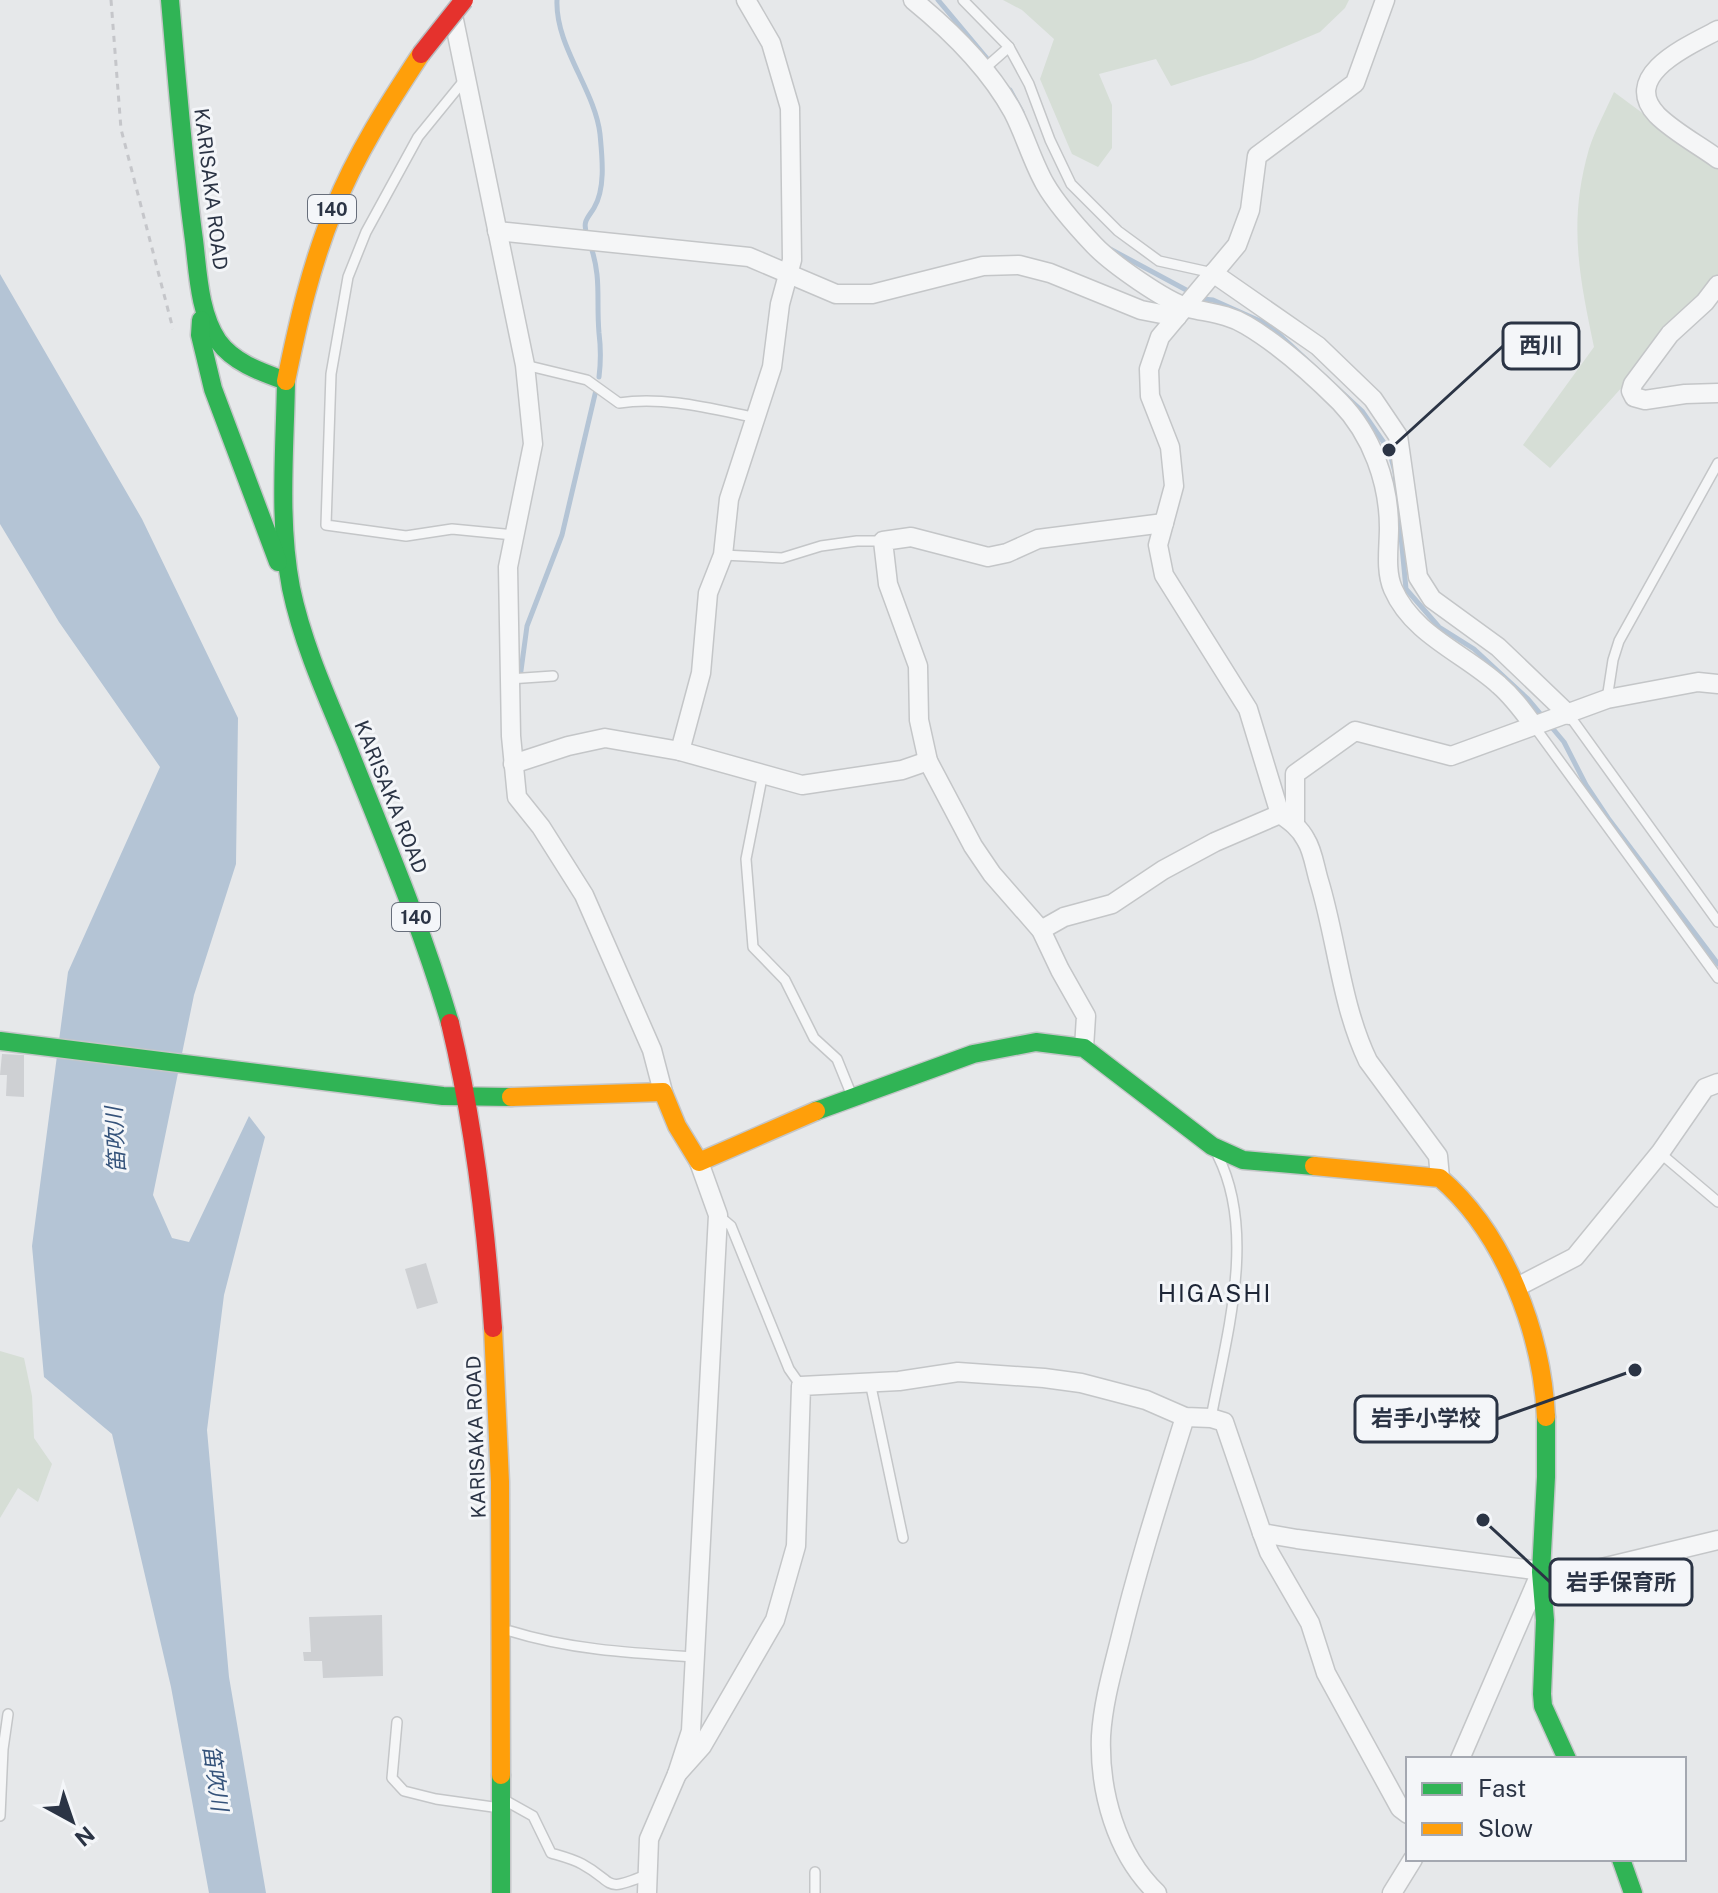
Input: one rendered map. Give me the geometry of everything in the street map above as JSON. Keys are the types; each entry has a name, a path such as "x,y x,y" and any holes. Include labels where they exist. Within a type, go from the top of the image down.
{"main road":[{"name":"KARISAKA ROAD","path":"170,0 187,185 203,297 218,341 236,359 286,381 287,545 297,611 351,759 425,942 450,1023 466,1098 494,1333 499,1427 501,1893"},
{"name":"140","path":"286,381 295,327 311,268 331,211 356,157 421,54 464,0"},
{"path":"203,297 200,335 213,389 297,611"},
{"path":"0,1041 466,1098 663,1092 677,1126 699,1162 852,1098 973,1054 1036,1042 1084,1048 1212,1146 1243,1160 1440,1178 1453,1188 1482,1227 1517,1287 1532,1325 1546,1383 1547,1504 1541,1571 1545,1609 1543,1706 1566,1757"},
{"path":"1622,1861 1633,1893"}],"street":[{"path":"450,0 525,365 533,444 508,567 509,679 517,797 541,827 584,895 652,1050 663,1092"},
{"path":"680,751 701,673 708,593 723,555 729,499 772,367 780,304 792,260 790,108 771,43 746,0"},
{"path":"913,0 937,19 984,69 1012,111 1045,183 1095,246 1181,312"},
{"path":"1385,0 1355,83 1257,156 1250,210 1237,245 1160,337 1149,369 1150,396 1170,447 1174,486 1158,545 1164,575 1248,709 1287,819 1307,841 1332,923 1341,976 1361,1046 1368,1061 1438,1156 1440,1178"},
{"path":"1718,30 1661,64 1645,88 1648,100 1658,115 1718,159"},
{"path":"497,231 749,257 836,294 872,294 983,266 1019,265 1050,273 1141,310 1221,313 1246,325 1282,351 1353,417 1372,449 1382,478 1389,515 1389,575 1393,589 1426,632 1497,683 1520,705 1534,726"},
{"path":"1213,273 1318,346 1373,399 1398,436 1418,577 1432,599 1498,647 1569,715"},
{"path":"1718,285 1705,302 1670,334 1631,391 1634,397 1645,400 1718,393"},
{"path":"1084,1048 1086,1016 1041,930 992,874 973,846 928,761 919,720 918,666 888,584 883,541 911,537 988,557 1007,553 1038,539 1164,523"},
{"path":"1287,819 1295,774 1355,731 1451,756 1607,699 1698,682 1718,684"},
{"path":"513,764 605,738 680,751 802,785 902,770 928,761"},
{"path":"1041,930 1064,917 1112,904 1163,870 1215,842 1287,819"},
{"path":"1517,1287 1575,1257 1660,1153 1705,1088 1718,1083"},
{"path":"647,1884 649,1839 677,1774 691,1731 718,1215 699,1162"},
{"path":"677,1774 702,1746 775,1620 796,1546 801,1386 899,1381 958,1372 1081,1383 1146,1400 1185,1417 1224,1422 1269,1552 1310,1623 1326,1673 1400,1808 1406,1812"},
{"path":"1157,1893 1133,1863 1116,1829 1104,1790 1101,1738 1105,1699 1132,1588 1185,1417"},
{"path":"1262,1533 1541,1571 1585,1572 1718,1540"},
{"path":"1461,1757 1541,1571"},
{"path":"1392,1893 1412,1861"}],"lane":[{"path":"963,0 1009,47 1029,84 1071,184 1118,231 1159,261 1213,273"},
{"path":"984,69 1009,47"},
{"path":"466,78 418,137 366,232 348,277 331,374 326,525 406,536 452,529 514,535"},
{"path":"525,365 587,380 619,403 640,400 693,405 757,418"},
{"path":"1607,699 1619,641 1718,463"},
{"path":"723,555 782,558 821,546 883,541"},
{"path":"509,679 553,676"},
{"path":"1569,715 1718,922"},
{"path":"1534,726 1718,978"},
{"path":"763,773 746,859 753,947 785,980 814,1038 837,1059 852,1098"},
{"path":"1211,1418 1238,1257 1229,1178 1212,1146"},
{"path":"1660,1153 1718,1202"},
{"path":"718,1215 731,1226 789,1369 801,1386"},
{"path":"870,1382 903,1538"},
{"path":"500,1628 544,1642 592,1650 696,1657"},
{"path":"0,1816 8,1714"},
{"path":"397,1722 392,1778 404,1791 436,1799 500,1803 533,1816 551,1853 584,1865 606,1884 647,1884"},
{"path":"815,1872 815,1893"}],"path":[{"path":"111,0 121,129 176,340"}],"shaded area":[{"path":"1003,0 1349,0 1345,8 1320,32 1253,60 1171,86 1156,59 1099,74 1112,105 1112,148 1098,167 1072,154 1040,79 1054,39 1022,10"},
{"path":"1614,92 1718,169 1718,276 1550,468 1523,445 1594,347 1580,272 1577,225 1589,149"},
{"path":"0,1351 24,1358 32,1396 34,1438 52,1464 38,1502 18,1488 0,1518"}],"water":[{"name":"笛吹川","path":"0,274 142,519 238,718 236,864 194,995 153,1195 172,1238 189,1242 249,1116 265,1137 224,1295 207,1430 229,1677 266,1893 209,1893 171,1687 112,1434 44,1377 32,1246 68,972 160,767 59,622 0,524"}],"building":[{"path":"2,1054 24,1055 24,1097 6,1096 7,1075 0,1075"},
{"path":"426,1263 438,1303 417,1309 405,1269"},
{"path":"382,1615 383,1676 323,1678 322,1661 304,1661 303,1652 311,1652 309,1617"}],"waterway":[{"path":"557,0 562,34 591,101 600,134 602,182 598,200 585,223 587,235"},
{"path":"938,0 990,62"},
{"path":"1010,90 1022,112"},
{"path":"590,244 597,278 599,377"},
{"path":"1110,249 1203,299 1213,300 1269,325 1362,411 1389,450 1395,472 1406,589 1439,627 1474,649 1528,699 1564,742 1586,785 1608,818 1718,964"},
{"path":"520,678 527,626 562,535 596,390"}],"traffic: fast":[{"path":"170,0 187,180 203,305 212,330 224,349 249,366 286,381 283,511 287,562 301,628 415,917 450,1023"},
{"path":"201,320 200,335 213,389 278,562"},
{"path":"0,1041 443,1096 511,1097"},
{"path":"816,1111 973,1054 1036,1042 1084,1048 1212,1146 1243,1160 1314,1166"},
{"path":"1546,1417 1541,1572 1545,1620 1542,1694 1543,1706 1566,1757"},
{"path":"501,1775 501,1893"},
{"path":"1622,1861 1633,1893"}],"traffic: slow":[{"path":"286,381 306,294 334,209 362,149 421,54"},
{"path":"511,1097 663,1092 677,1126 699,1162 816,1111"},
{"path":"1314,1166 1440,1178 1463,1201 1501,1256 1516,1287 1537,1352 1546,1417"},
{"path":"493,1328 500,1482 501,1775"}],"traffic: jam":[{"path":"421,54 464,0"},
{"path":"450,1023 478,1174 493,1328"}],"place":[{"name":"西川","path":"1389,450"},
{"name":"岩手小学校","path":"1635,1370"},
{"name":"岩手保育所","path":"1483,1520"}],"district":[{"name":"HIGASHI","path":"1215,1293"}]}
